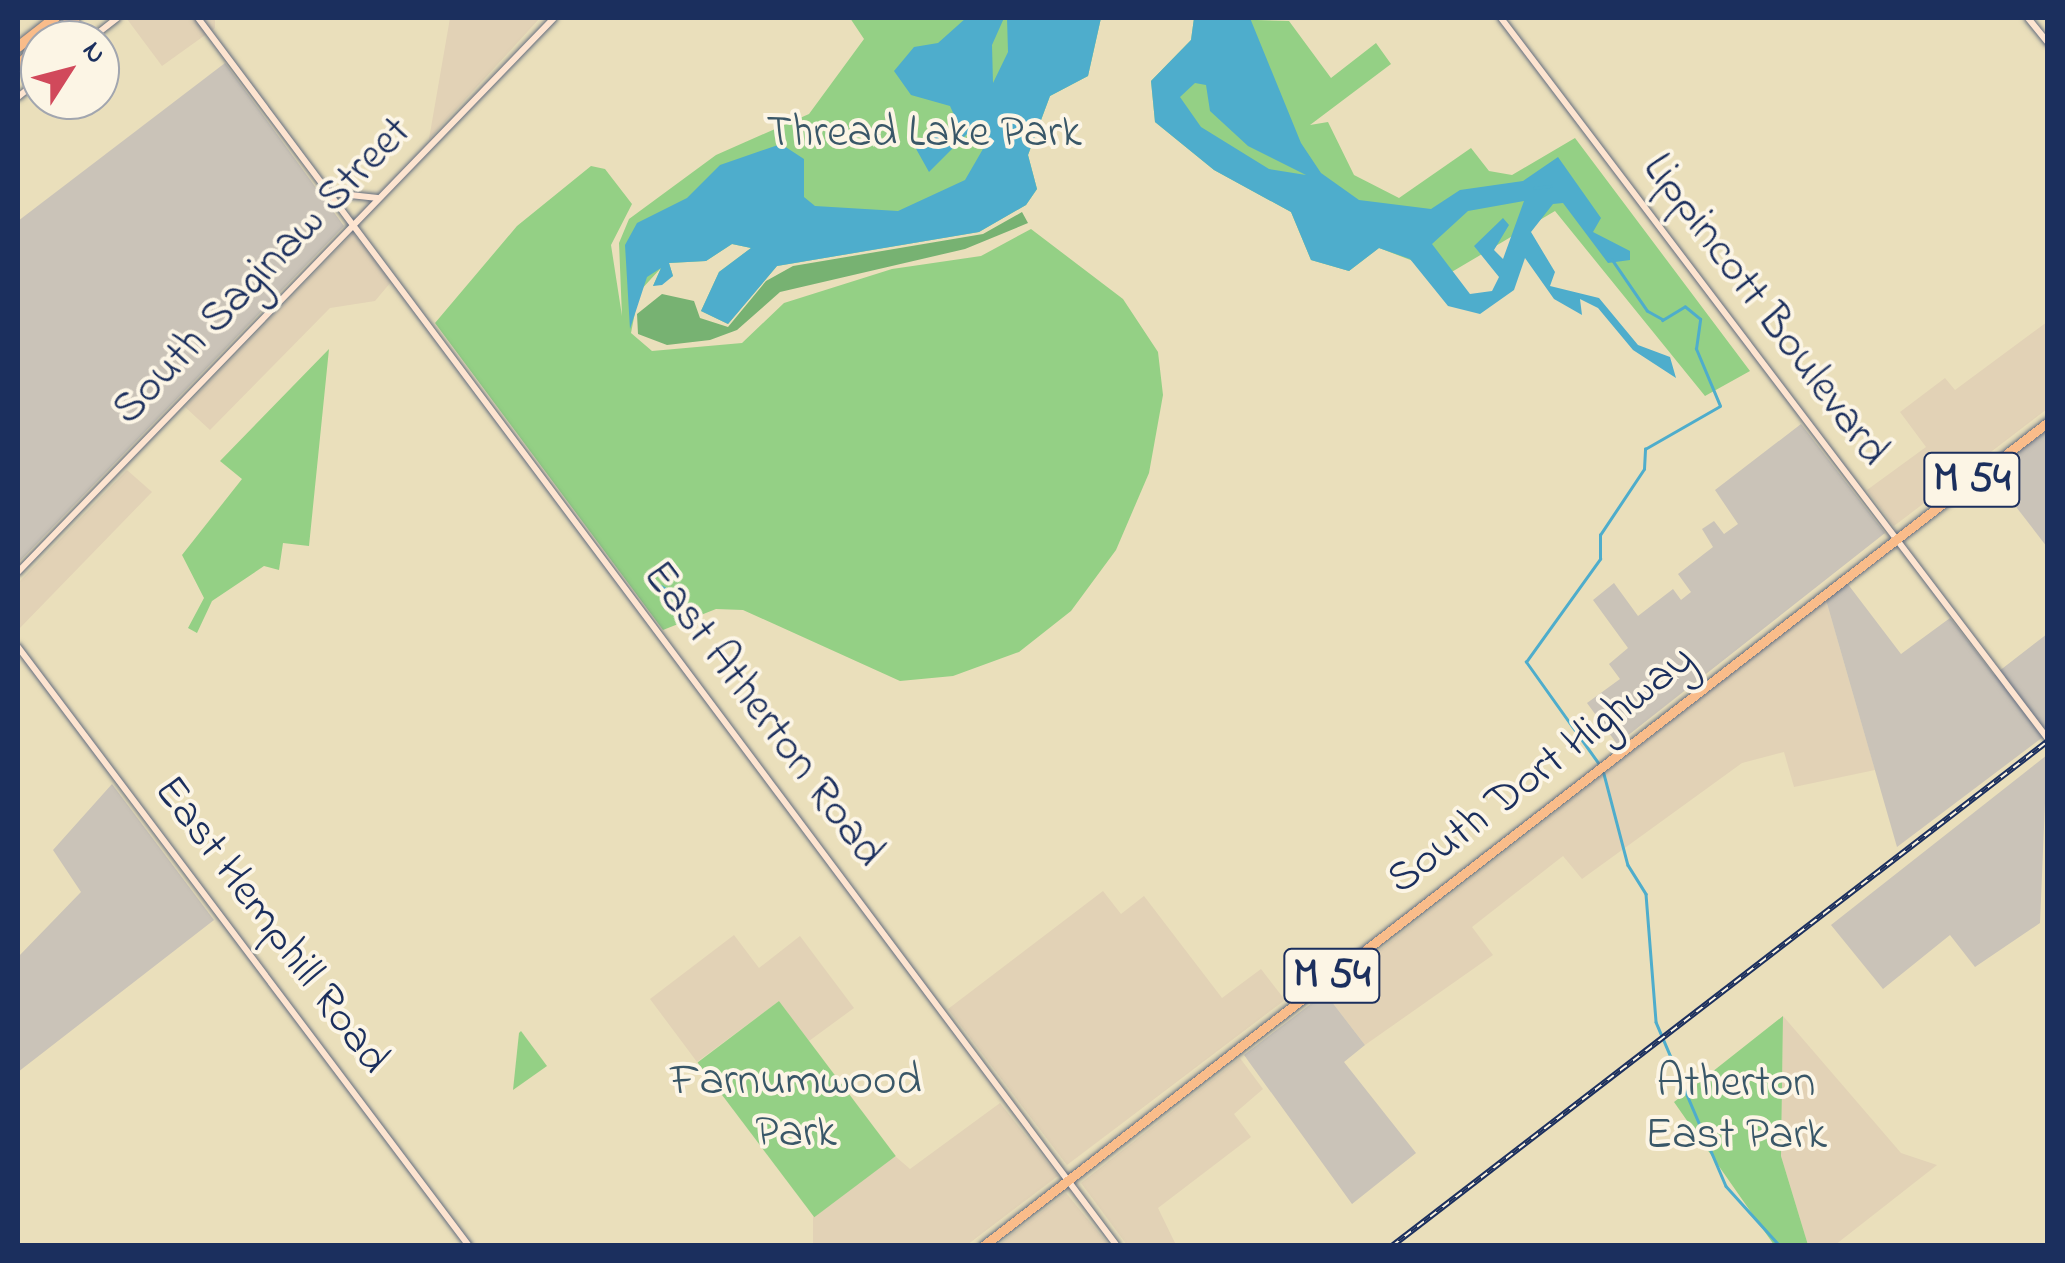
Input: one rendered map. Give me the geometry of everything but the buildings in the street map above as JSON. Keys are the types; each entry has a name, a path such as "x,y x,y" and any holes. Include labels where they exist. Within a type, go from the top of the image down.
{"main road":[{"name":"South Dort Highway","path":"983,1246 2048,422"}],"street":[{"name":"East Atherton Road","path":"198,18 1117,1246"},
{"name":"South Saginaw Street","path":"18,572 554,18"},
{"name":"Lippincott Boulevard","path":"1501,18 2048,739"},
{"path":"2028,18 2048,43"},
{"path":"330,192 380,198"},
{"name":"East Hemphill Road","path":"18,647 469,1246"}],"shaded area":[{"path":"215,18 215,28 162,66 127,19"},
{"path":"450,18 540,18 429,139"},
{"path":"225,63 344,226 18,563 18,221"},
{"path":"353,233 391,282 375,301 330,308 210,430 185,407"},
{"path":"2047,322 2047,409 1894,526 1867,490 1926,447 1900,412 1945,378 1955,390"},
{"path":"1801,424 1885,533 1617,744 1587,703 1620,679 1609,664 1628,648 1593,600 1614,583 1638,616 1673,589 1681,600 1691,592 1678,574 1713,547 1702,529 1714,521 1724,534 1738,524 1715,490"},
{"path":"2047,430 2047,547 1990,473"},
{"path":"127,470 152,492 18,630 18,583"},
{"path":"1847,583 1901,654 1950,618 1994,675 2047,634 2047,734 1897,847 1826,600"},
{"path":"1826,600 1875,770 1794,787 1784,752 1742,763 1582,879 1563,856 1472,927 1493,955 1365,1045 1325,993"},
{"path":"2047,755 2040,923 1975,967 1950,935 1883,989 1831,925"},
{"path":"112,784 214,920 18,1072 18,957 81,892 53,850"},
{"path":"1103,891 1121,914 1144,896 1222,998 1261,969 1285,1000 1067,1165 948,1009"},
{"path":"734,935 759,968 800,936 854,1008 809,1041 779,1001 697,1062 650,999"},
{"path":"1325,993 1365,1045 1344,1062 1416,1153 1352,1204 1244,1055"},
{"path":"1783,1016 1901,1153 1937,1165 1835,1245 1808,1245 1781,1156"},
{"path":"1240,1058 1263,1089 1234,1114 1251,1137 1158,1208 1176,1245 1127,1245 1081,1183"},
{"path":"1000,1103 1058,1176 967,1245 813,1245 813,1217 895,1156 910,1169"},
{"path":"1066,1193 1109,1245 998,1245"}],"green space":[{"path":"850,18 1101,18 1088,76 1050,96 1028,155 1037,189 1026,205 979,232 777,266 728,324 701,311 719,272 751,248 732,244 706,261 669,263 673,276 653,286 661,268 639,292 631,333 652,351 742,343 784,303 892,269 981,256 1031,229 1123,299 1158,352 1163,395 1149,473 1116,550 1071,611 1019,652 953,676 900,681 743,610 716,609 663,630 435,323 517,226 591,166 605,169 632,204 611,245 622,316 619,243 629,219 716,155 809,114 864,39"},
{"name":"Thread Lake Park","path":"1194,18 1289,21 1331,78 1376,43 1391,64 1310,125 1328,122 1354,175 1399,198 1471,148 1489,171 1512,175 1575,138 1750,371 1705,396 1555,211 1433,283 1413,261 1379,248 1349,271 1311,260 1291,212 1214,170 1155,122 1151,81 1191,40"},
{"path":"1022,212 1028,223 965,249 780,292 737,330 710,340 667,345 638,334 637,314 662,294 694,301 700,318 728,327 766,281 793,266 983,234"},
{"path":"329,349 309,546 283,543 279,570 264,566 212,601 197,633 188,628 204,598 182,555 242,479 220,461"},
{"name":"Farnumwood Park","path":"779,1001 896,1156 814,1217 698,1062"},
{"name":"Atherton East Park","path":"1783,1016 1781,1156 1808,1245 1774,1245 1674,1102"},
{"path":"519,1033 547,1066 513,1090"}],"water":[{"name":"Thread Lake Park","path":"966,18 1004,18 992,45 993,83 1008,52 1007,18 1101,18 1088,76 1050,96 1028,155 1037,189 1026,205 979,232 777,266 728,324 701,311 719,272 751,248 732,244 706,261 669,263 673,276 662,285 653,286 661,268 647,277 630,329 625,245 637,223 687,198 720,165 781,144 804,159 804,197 815,206 898,211 965,180 987,142 967,134 929,172 915,147 958,124 950,106 911,95 894,71 914,47 938,43"},
{"path":"1194,18 1250,18 1301,143 1321,173 1359,200 1431,209 1460,190 1523,181 1558,157 1601,218 1593,232 1630,251 1630,260 1608,263 1563,203 1553,204 1531,232 1555,272 1550,286 1599,298 1638,345 1670,357 1676,378 1633,350 1598,308 1580,299 1582,315 1554,299 1525,258 1514,290 1480,314 1448,306 1410,259 1379,248 1349,271 1311,260 1291,212 1214,170 1155,122 1151,81 1191,40","holes":["1195,83 1206,85 1210,111 1248,146 1306,175 1269,169 1201,127 1180,97","1524,201 1503,259 1494,250 1509,225 1503,218 1474,246 1499,277 1492,291 1470,294 1432,244 1468,211"]}],"waterway":[{"path":"1534,188 1551,186"},
{"path":"1598,763 1526,662 1600,559 1600,535 1644,469 1645,449 1720,406 1696,349 1700,319 1685,307 1663,320 1647,311 1612,260"},
{"path":"661,586 673,593"},
{"path":"1603,770 1628,865 1646,894 1656,1022 1726,1186 1780,1246"}],"railway":[{"path":"1392,1246 2048,741"}]}
